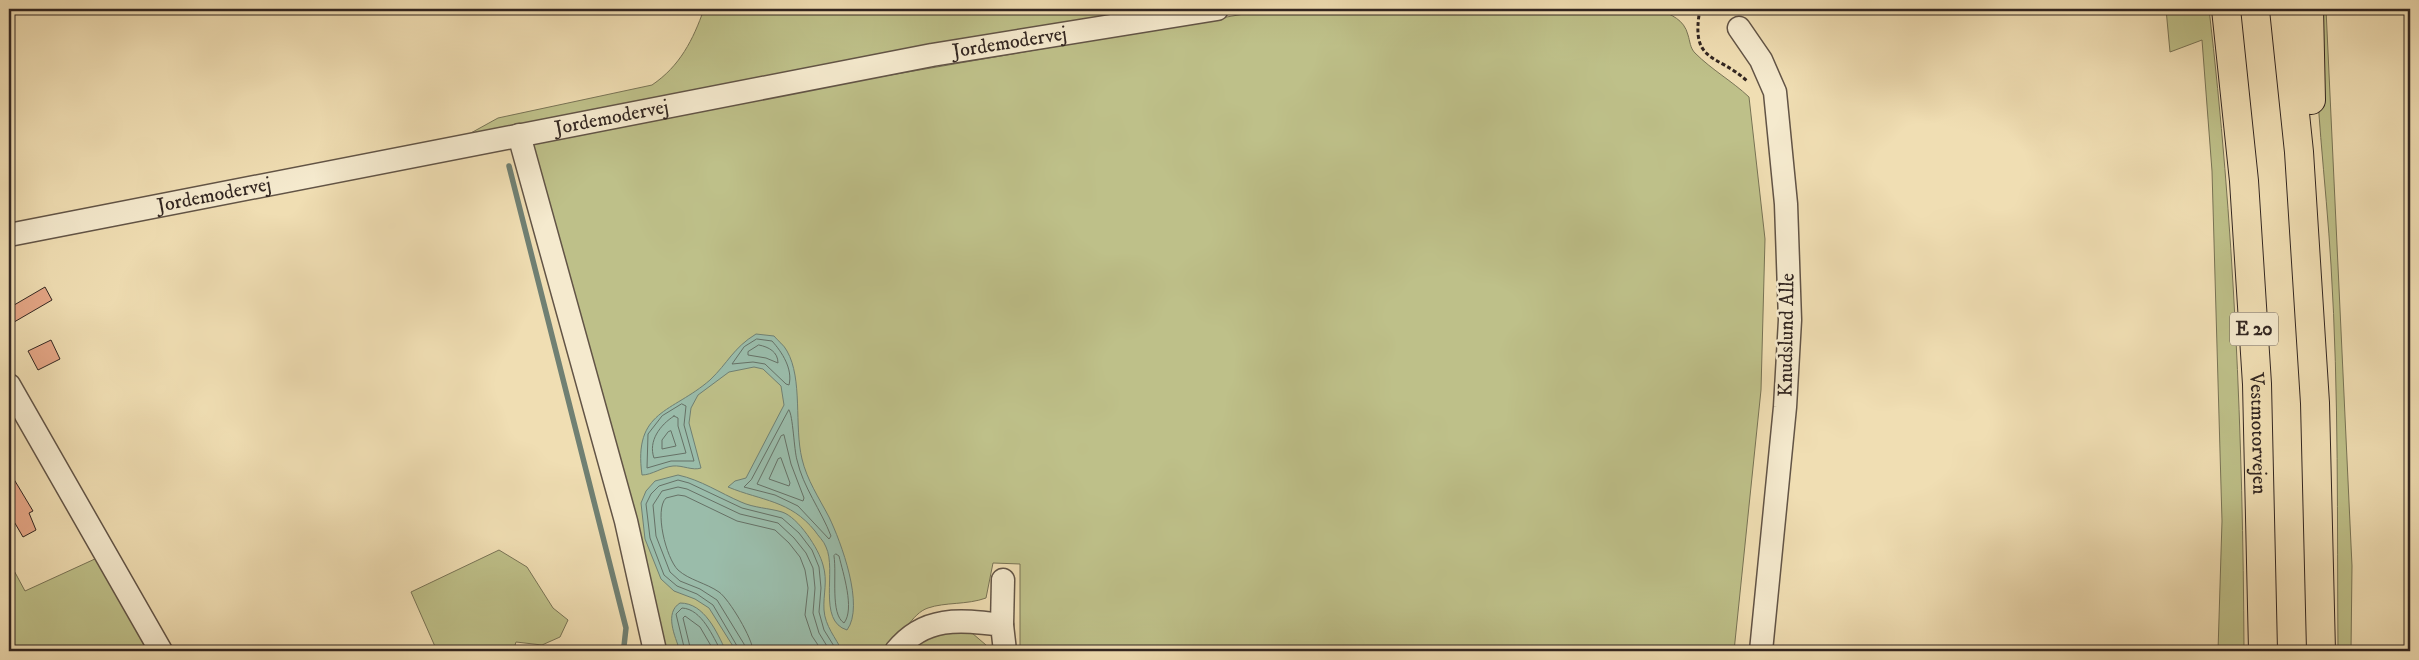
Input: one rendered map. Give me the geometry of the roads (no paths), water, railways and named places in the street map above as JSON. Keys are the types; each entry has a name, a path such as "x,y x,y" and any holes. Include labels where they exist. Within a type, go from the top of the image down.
{"highway":[{"name":"Vestmotorvejen","path":"2226,9 2244,181 2257,384 2263,651"},
{"path":"2284,9 2299,152 2315,403 2321,651"},
{"path":"2309,9 2310,79 2326,306 2315,403"}],"street":[{"name":"Jordemodervej","path":"9,235 932,55 1216,9"},
{"name":"Knudslund Alle","path":"1739,28 1761,60 1775,92 1786,204 1790,301 1785,407 1761,651"},
{"path":"519,135 626,522 655,651"},
{"path":"9,385 161,651"},
{"path":"1003,580 1002,625 1005,651"},
{"path":"896,651 926,626 961,620 1002,625"}],"water":[{"path":"756,334 774,336 786,349 792,362 797,389 800,446 804,467 834,528 849,574 853,606 852,619 847,630 838,625 833,616 829,594 829,557 825,545 815,531 796,513 785,507 728,487 735,481 746,478 784,405 781,386 763,369 754,367 729,372 698,395 691,408 689,423 701,468 673,466 642,475 641,454 643,437 650,425 669,407 710,380 736,350"},
{"path":"678,475 703,483 746,504 782,512 795,520 807,534 821,558 825,577 825,616 842,651 736,651 709,608 695,599 674,591 661,579 645,539 641,503 646,491 655,481"},
{"path":"680,603 689,604 703,613 714,628 726,651 680,651 672,619 675,607"}],"waterway":[{"path":"509,166 626,628 624,646 619,651"}]}
